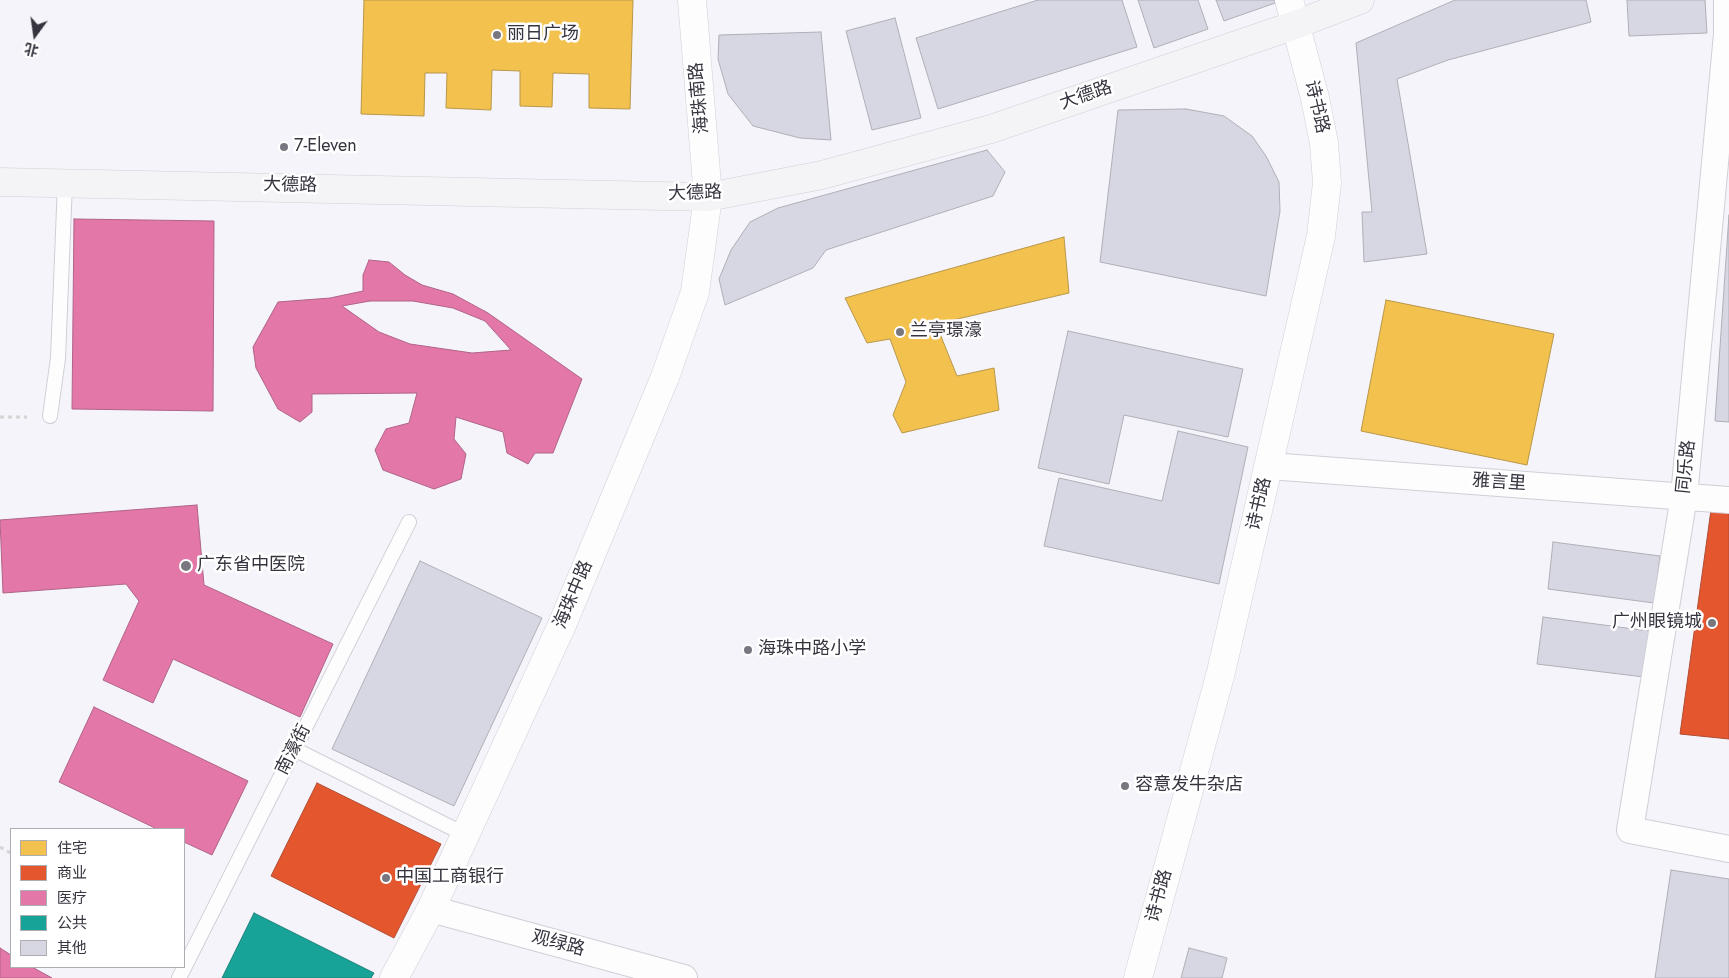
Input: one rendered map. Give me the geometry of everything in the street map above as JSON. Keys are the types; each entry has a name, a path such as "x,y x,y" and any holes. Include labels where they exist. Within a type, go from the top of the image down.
{"main road":[{"name":"大德路","path":"0,182 708,197 822,175 991,129 1292,12 1360,0"}],"street":[{"name":"海珠南路","path":"692,0 708,197"},
{"name":"同乐路","path":"1727,0 1727,34 1684,496 1630,830 1729,849"},
{"name":"诗书路","path":"1138,978 1221,672 1321,236 1327,183 1324,143 1315,98 1292,12"},
{"name":"海珠中路","path":"394,978 431,909 562,625 665,377 695,292 708,197"},
{"name":"雅言里","path":"1269,466 1729,500"},
{"name":"观绿路","path":"431,909 684,978"}],"lane":[{"path":"50,416 58,358 65,183"},
{"name":"南濠街","path":"185,964 409,522"},
{"path":"294,749 466,835"}],"building: 住宅":[{"name":"丽日广场","path":"364,0 633,0 630,109 589,108 589,74 553,73 552,107 520,106 520,71 492,70 491,110 446,108 447,73 425,73 424,116 361,114"},
{"name":"兰亭璟濠","path":"1064,237 1069,293 936,324 957,376 994,368 999,410 902,433 893,415 906,382 890,339 867,343 845,298"},
{"path":"1386,300 1554,334 1527,465 1361,431"}],"building: 商业":[{"name":"广州眼镜城","path":"1711,510 1729,513 1729,739 1680,734"},
{"path":"317,783 441,844 394,938 271,876"}],"building: 医疗":[{"path":"74,219 214,221 213,411 72,409"},
{"path":"369,260 389,262 405,275 422,285 453,294 488,313 582,379 553,453 535,453 528,464 507,453 503,432 456,417 454,439 466,454 461,479 434,489 383,470 375,450 386,429 409,423 417,393 312,394 312,412 300,422 278,409 256,368 253,347 278,302 330,298 363,291 363,275"},
{"path":"370,301 413,301 453,308 485,321 511,350 472,353 410,344 379,332 342,306"},
{"path":"197,505 204,585 333,644 300,717 173,659 153,703 103,680 139,601 126,584 3,593 0,520"},
{"path":"94,707 248,781 212,855 185,842 185,828 155,828 59,782"},
{"path":"0,948 10,954 10,968 34,968 52,978 0,978"}],"building: 公共":[{"path":"254,913 374,973 371,978 222,978"}],"building: 其他":[{"path":"1038,0 1122,0 1137,47 938,109 916,38"},
{"path":"1138,0 1198,0 1208,29 1154,48"},
{"path":"1216,0 1274,0 1275,3 1224,21"},
{"path":"1455,0 1586,0 1591,22 1448,60 1397,79 1427,254 1364,262 1362,212 1372,212 1356,43"},
{"path":"1627,0 1705,0 1707,33 1629,36"},
{"path":"895,18 921,118 872,130 846,31"},
{"path":"821,32 831,140 800,138 753,126 728,94 718,59 719,35"},
{"path":"1186,109 1224,116 1252,136 1266,156 1279,182 1280,211 1266,296 1100,262 1118,110"},
{"path":"987,150 1005,172 993,196 826,250 813,268 725,305 719,279 731,250 750,222 778,208"},
{"path":"1729,215 1729,422 1715,421"},
{"path":"1068,331 1243,369 1228,437 1124,415 1109,484 1038,468"},
{"path":"1178,431 1248,447 1219,584 1044,546 1059,478 1162,501"},
{"path":"1553,542 1660,556 1654,603 1548,589"},
{"path":"420,561 542,618 454,806 332,749"},
{"path":"1543,617 1649,631 1644,677 1537,664"},
{"path":"1671,870 1729,879 1729,978 1655,978"},
{"path":"1189,948 1227,958 1222,978 1181,978"}],"place":[{"name":"丽日广场","path":"497,35"},
{"name":"7-Eleven","path":"284,147"},
{"name":"兰亭璟濠","path":"900,332"},
{"name":"广东省中医院","path":"186,566"},
{"name":"广州眼镜城","path":"1712,623"},
{"name":"海珠中路小学","path":"748,650"},
{"name":"容意发牛杂店","path":"1125,786"},
{"name":"中国工商银行","path":"386,878"}]}
